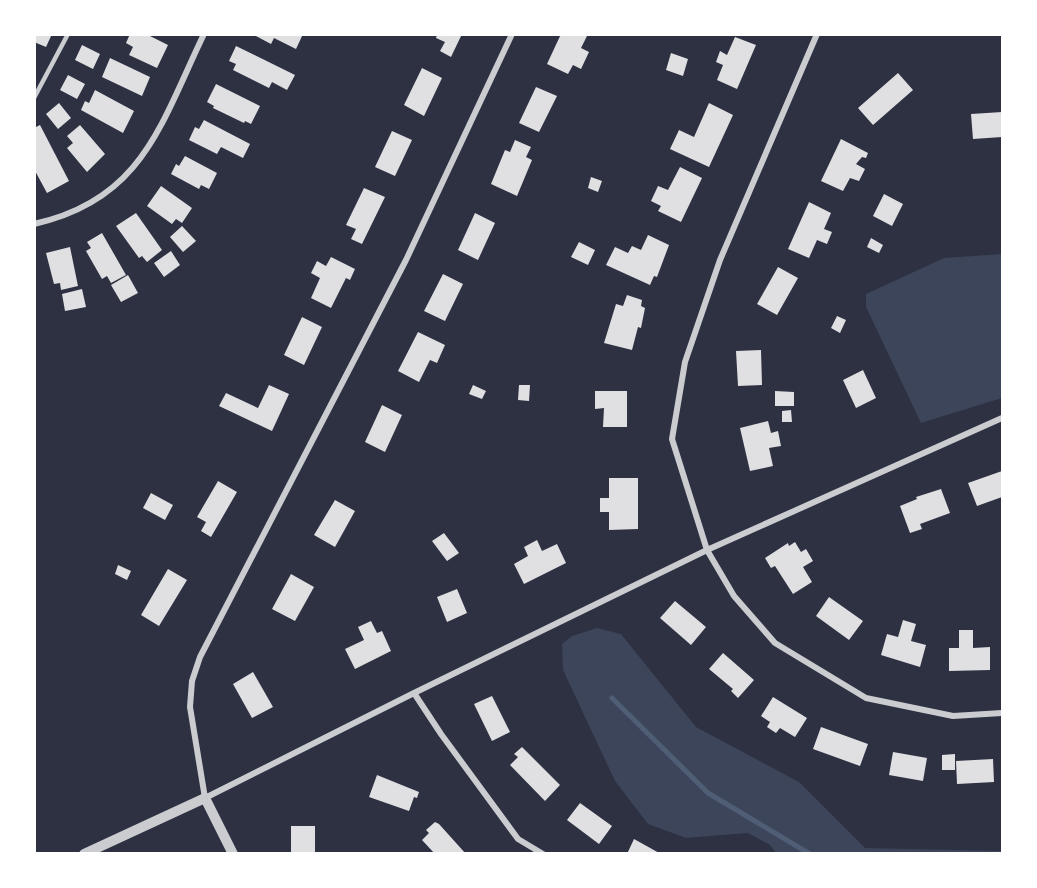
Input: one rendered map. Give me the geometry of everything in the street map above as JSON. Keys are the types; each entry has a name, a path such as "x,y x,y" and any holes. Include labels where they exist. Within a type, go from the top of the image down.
{"street":[{"path":"34,224 57,219 82,208 106,194 126,177 150,145 204,34"},
{"path":"233,854 206,798 190,706 192,681 200,657 406,260 512,34"},
{"path":"817,34 720,260 685,362 672,440 707,550 734,596 775,644 866,698 953,716 1002,714"},
{"path":"84,854 206,798 414,693 707,550 1002,418"},
{"path":"414,693 518,839 543,854"}],"lane":[{"path":"34,98 68,34"}],"shaded area":[{"path":"1002,254 1002,398 921,423 866,307 866,294 944,258"},
{"path":"597,628 621,634 696,727 799,782 865,848 1002,851 1002,853 776,853 770,845 748,833 686,838 648,824 615,781 563,670 562,644 572,636"}],"building":[{"path":"34,34 52,34 46,47 34,42"},
{"path":"130,34 146,34 168,45 157,68 129,55 133,47 126,43"},
{"path":"252,34 303,34 296,49 274,38 271,44"},
{"path":"437,34 462,34 451,57 440,51 445,42 436,38"},
{"path":"561,34 588,34 581,48 589,52 581,69 573,65 568,74 547,64"},
{"path":"735,37 756,45 737,89 717,80 723,65 716,62 720,51 727,55"},
{"path":"82,45 100,54 93,69 75,60"},
{"path":"236,46 295,75 287,90 272,82 269,88 233,70 236,64 229,61"},
{"path":"671,53 688,59 683,76 666,70"},
{"path":"110,58 150,77 142,96 102,77"},
{"path":"422,68 442,78 424,116 404,105"},
{"path":"898,73 913,90 873,125 858,108"},
{"path":"68,75 85,84 77,99 60,90"},
{"path":"216,84 260,106 251,124 213,108 214,106 207,102"},
{"path":"536,87 557,96 539,132 519,123"},
{"path":"95,90 134,111 123,133 81,110 85,101 89,103"},
{"path":"59,103 71,118 58,129 46,114"},
{"path":"709,103 733,115 709,167 670,149 679,130 694,137"},
{"path":"1002,112 1002,137 973,139 971,114"},
{"path":"204,120 250,144 243,158 221,147 217,154 189,140 195,127 199,129"},
{"path":"40,125 69,181 47,193 34,169 34,128"},
{"path":"80,125 105,154 87,172 67,148 73,143 67,136"},
{"path":"392,131 412,140 395,176 375,167"},
{"path":"841,139 868,153 866,158 862,157 856,164 865,169 859,181 850,178 843,191 821,181"},
{"path":"515,140 531,147 526,157 532,160 517,196 491,184 505,150 510,152"},
{"path":"185,156 217,173 209,189 201,185 199,189 171,174 176,164 179,166"},
{"path":"680,167 702,178 681,222 658,211 661,206 651,201 658,186 668,190"},
{"path":"591,177 602,181 598,192 588,188"},
{"path":"161,186 192,208 182,223 176,219 172,224 147,206"},
{"path":"364,188 385,197 362,244 351,239 356,229 346,225"},
{"path":"884,194 903,204 892,226 873,216"},
{"path":"809,202 831,213 824,229 832,232 827,244 817,240 809,258 788,249"},
{"path":"136,213 162,250 147,262 142,256 139,258 116,226"},
{"path":"475,213 495,223 478,260 458,250"},
{"path":"182,226 196,241 183,252 170,237"},
{"path":"102,233 126,275 111,283 107,276 102,279 86,251 91,248 87,242"},
{"path":"648,235 669,245 657,277 654,276 650,285 606,265 615,247 628,253 632,246 641,250"},
{"path":"871,238 883,245 879,253 867,247"},
{"path":"579,242 595,250 588,265 571,257"},
{"path":"70,247 78,286 61,290 60,283 54,284 46,253"},
{"path":"171,251 180,265 164,277 154,263"},
{"path":"331,257 355,269 350,280 346,278 331,308 311,298 320,278 311,273 317,261 326,266"},
{"path":"778,267 798,278 777,315 757,304"},
{"path":"443,274 463,284 445,321 424,311"},
{"path":"128,275 138,293 121,302 111,285"},
{"path":"82,289 86,307 65,311 62,294"},
{"path":"627,295 642,300 641,306 645,308 641,328 638,327 632,350 604,343 616,304 623,306"},
{"path":"837,316 846,320 840,333 831,328"},
{"path":"302,317 322,327 304,365 284,355"},
{"path":"418,332 445,345 437,363 430,360 419,382 398,371"},
{"path":"761,350 762,385 738,386 736,351"},
{"path":"863,370 876,398 856,408 843,380"},
{"path":"269,385 289,394 272,431 219,406 226,393 258,408"},
{"path":"473,385 486,391 482,399 469,394"},
{"path":"519,385 530,385 529,401 518,400"},
{"path":"595,391 627,391 627,427 603,427 604,408 595,409"},
{"path":"775,391 794,392 794,406 775,406"},
{"path":"382,405 402,415 385,452 365,442"},
{"path":"791,410 792,422 782,422 782,411"},
{"path":"768,421 771,433 778,431 781,446 769,448 773,466 750,471 740,428"},
{"path":"1002,471 1002,497 977,506 968,483"},
{"path":"609,478 638,478 638,529 609,530 609,512 600,512 600,498 609,498"},
{"path":"218,481 237,492 211,537 201,531 206,522 197,517"},
{"path":"941,489 950,513 920,524 922,529 910,533 900,506 917,499 916,497"},
{"path":"151,493 173,505 165,520 143,508"},
{"path":"335,500 355,511 335,547 314,535"},
{"path":"444,533 459,553 447,561 432,541"},
{"path":"537,540 542,551 557,544 566,563 524,584 514,564 528,556 524,547"},
{"path":"795,542 801,552 806,549 813,561 803,567 812,582 793,594 775,566 771,568 765,558 788,543 789,546"},
{"path":"118,565 131,571 127,580 115,574"},
{"path":"168,569 187,580 159,626 141,615"},
{"path":"291,574 314,587 295,621 272,609"},
{"path":"457,589 467,613 447,622 437,597"},
{"path":"829,597 863,621 849,640 816,616"},
{"path":"675,601 706,627 691,645 660,618"},
{"path":"903,620 916,624 911,641 926,645 920,667 881,655 887,634 898,637"},
{"path":"371,621 377,633 382,631 391,651 355,669 345,649 364,640 358,627"},
{"path":"959,630 973,630 973,648 990,647 990,670 949,671 949,648 959,648"},
{"path":"723,653 754,680 738,698 731,691 733,689 709,669"},
{"path":"253,672 273,707 252,718 233,684"},
{"path":"492,696 510,732 492,741 474,704"},
{"path":"773,697 807,718 795,737 780,728 776,733 767,727 770,722 761,716"},
{"path":"821,727 868,744 860,766 813,749"},
{"path":"522,747 560,785 545,801 510,765 518,757 514,754"},
{"path":"893,752 927,758 923,781 889,775"},
{"path":"955,754 955,770 942,770 942,755"},
{"path":"993,759 994,782 957,784 956,761"},
{"path":"377,775 419,792 417,798 414,797 409,811 369,797"},
{"path":"580,803 612,826 599,844 567,820"},
{"path":"435,822 466,854 435,854 422,840 429,833 426,830"},
{"path":"291,826 315,826 315,854 291,854"},
{"path":"634,839 661,854 627,854"}],"waterway":[{"path":"612,698 708,793 810,854"}]}
